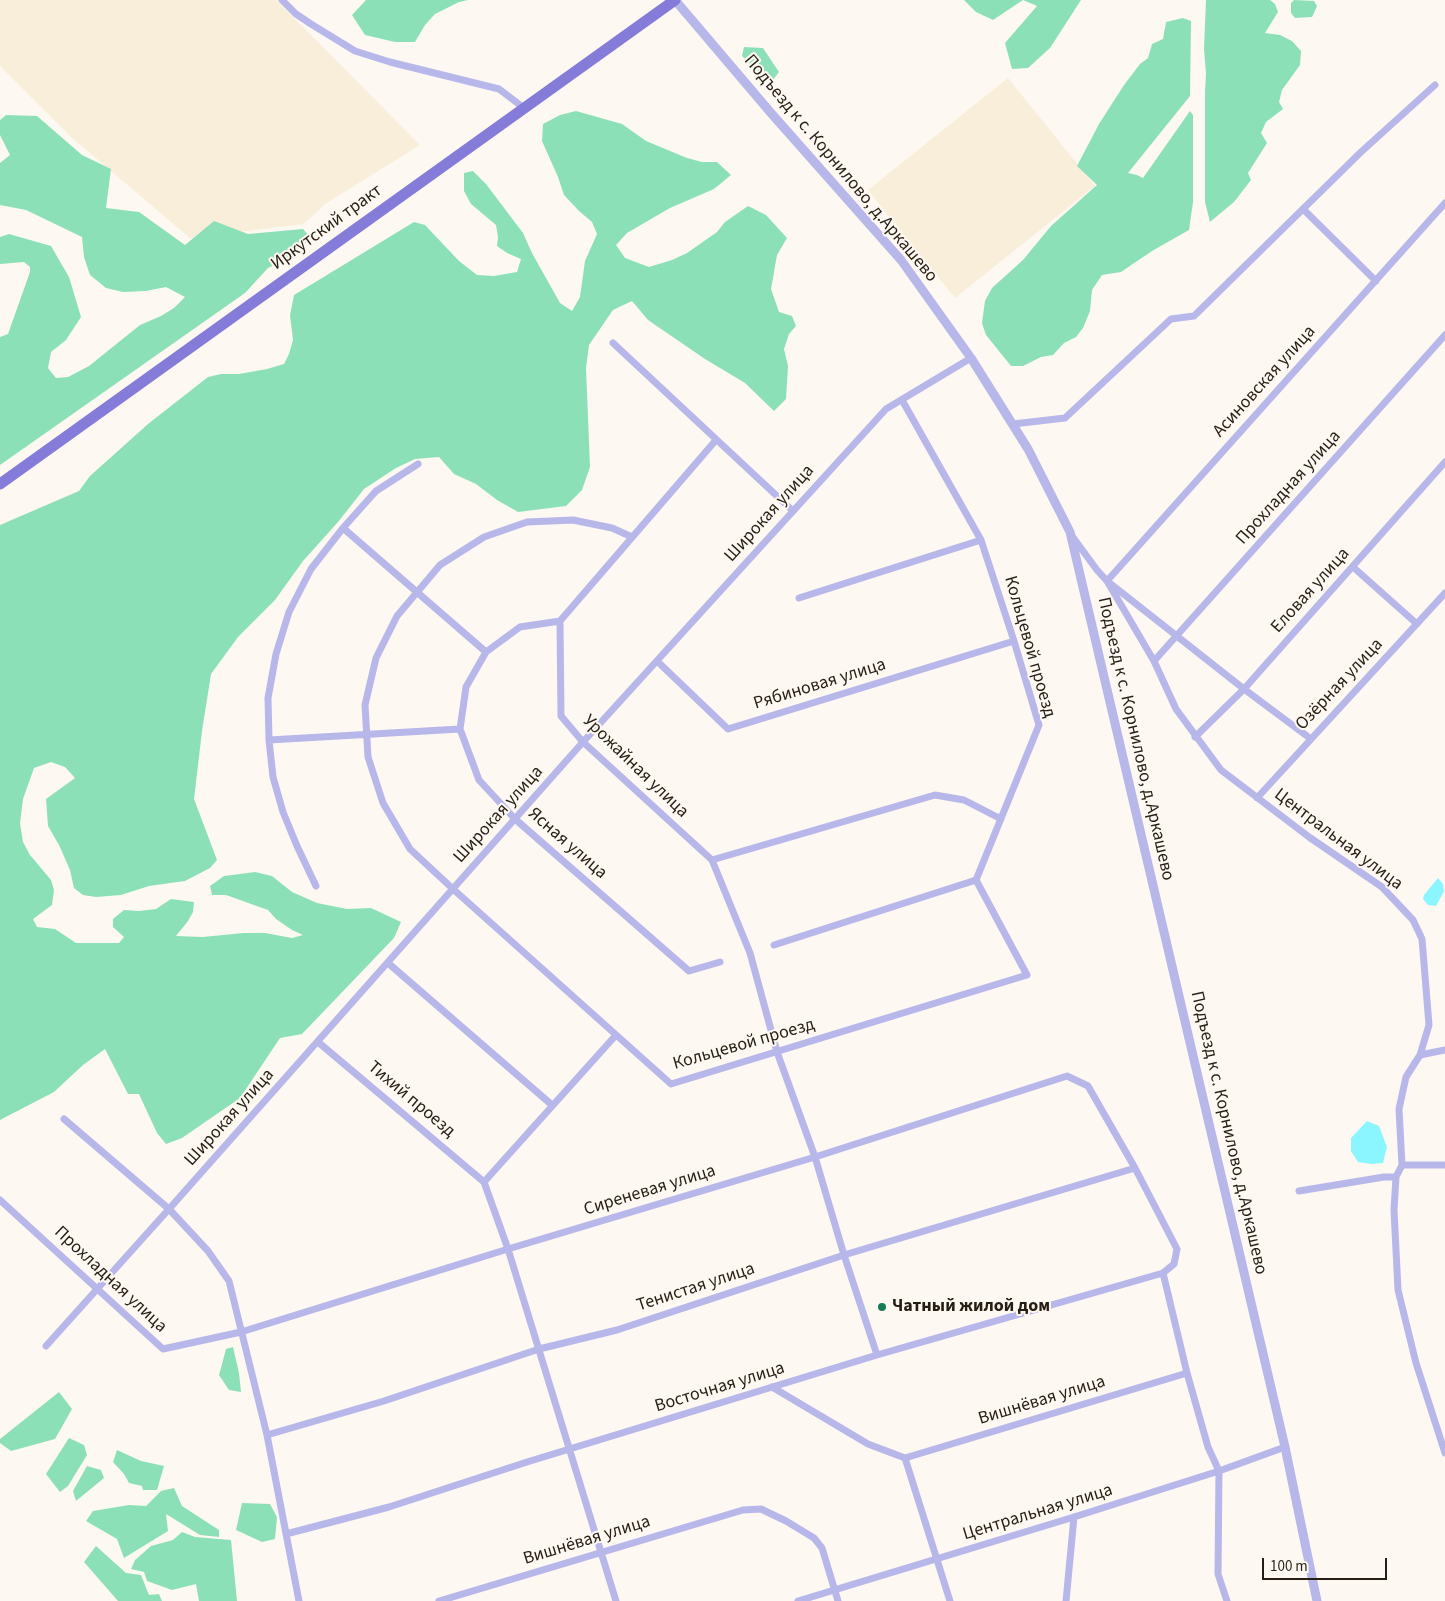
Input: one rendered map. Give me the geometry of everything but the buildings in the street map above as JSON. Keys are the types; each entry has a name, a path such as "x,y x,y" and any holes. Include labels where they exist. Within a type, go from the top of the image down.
{"main road":[{"name":"Иркутский тракт","path":"0,484 675,0"}],"street":[{"path":"282,0 296,14 355,51 390,62 499,89 524,108"},
{"name":"Подъезд к с. Корнилово, д.Аркашево","path":"675,0 771,113 901,260 972,358 1028,449 1070,532 1285,1446 1317,1601"},
{"path":"1013,424 1065,418 1171,319 1194,316 1361,152 1435,85"},
{"name":"Асиновская улица","path":"1107,581 1445,203"},
{"path":"1303,209 1376,281"},
{"name":"Прохладная улица","path":"1154,661 1445,334"},
{"path":"613,343 793,511"},
{"name":"Широкая улица","path":"46,1346 583,742 886,409 972,358"},
{"name":"Кольцевой проезд","path":"632,537 612,528 573,520 527,522 484,537 440,565 397,616 376,658 364,705 368,757 383,803 410,849 671,1084 1027,975 976,880 1039,725 981,540 902,400"},
{"path":"560,620 716,440"},
{"name":"Еловая улица","path":"1195,737 1244,690 1445,462"},
{"path":"316,886 296,846 283,812 273,777 269,740 268,698 276,654 289,612 311,569 343,528 376,492 418,464"},
{"path":"343,528 486,652"},
{"name":"Центральная улица","path":"1070,532 1107,581 1154,661 1176,709 1221,770 1309,837 1382,887 1413,920 1422,939 1429,1025 1420,1055 1406,1077 1399,1109 1402,1165 1396,1177 1394,1210 1398,1290 1416,1363 1445,1453"},
{"path":"799,598 981,540"},
{"path":"1353,567 1417,624"},
{"path":"1107,581 1244,690 1311,739"},
{"name":"Озёрная улица","path":"1257,798 1445,593"},
{"name":"Ясная улица","path":"560,620 520,627 486,652 466,687 460,729 479,780 515,819 690,971 720,962"},
{"name":"Урожайная улица","path":"560,620 561,716 583,742 712,860"},
{"name":"Рябиновая улица","path":"657,661 728,729 1014,641"},
{"path":"269,740 460,729"},
{"path":"876,1355 815,1157 777,1052 750,953 712,860 935,795 964,800 1001,819"},
{"path":"774,945 976,880"},
{"path":"388,963 552,1105"},
{"path":"616,1035 484,1182 508,1249 616,1601"},
{"name":"Тихий проезд","path":"318,1042 484,1182"},
{"path":"1420,1055 1445,1050"},
{"name":"Сиреневая улица","path":"241,1332 508,1249 815,1157 1067,1076 1088,1086 1135,1168"},
{"path":"64,1119 169,1209 208,1251 228,1281 267,1435 300,1601"},
{"path":"1402,1165 1445,1165"},
{"path":"1135,1168 1176,1249 1174,1264 1163,1272 1187,1373 1208,1447 1219,1471 1218,1574 1227,1601"},
{"name":"Тенистая улица","path":"267,1435 384,1401 539,1349 617,1330 844,1256 1135,1168"},
{"path":"1299,1191 1396,1177"},
{"name":"Прохладная улица","path":"0,1200 163,1350 241,1332"},
{"name":"Восточная улица","path":"286,1534 389,1507 527,1462 876,1355 1163,1272"},
{"name":"Вишнёвая улица","path":"905,1458 1187,1373"},
{"path":"772,1387 868,1444 905,1458 950,1601"},
{"name":"Центральная улица","path":"798,1601 937,1560 1219,1471 1285,1446"},
{"name":"Вишнёвая улица","path":"439,1601 743,1510 761,1509 814,1538 822,1548 835,1589"},
{"path":"1066,1601 1074,1517"},
{"path":"835,1589 838,1601"}],"shaded area":[{"path":"0,0 276,0 420,145 325,204 304,224 190,238 71,137 0,66"},
{"path":"1008,78 1095,186 955,298 868,190"}],"green space":[{"path":"366,0 468,0 459,2 435,14 425,25 415,42 395,42 365,35 352,15"},
{"path":"964,0 1023,0 993,20 976,12"},
{"path":"1023,0 1081,0 1050,48 1028,68 1012,69 1005,43 1037,6"},
{"path":"1206,0 1270,0 1275,4 1278,12 1265,33 1280,35 1292,41 1301,51 1300,65 1282,90 1279,102 1283,109 1266,122 1261,133 1267,143 1248,173 1251,180 1234,202 1210,222 1205,202 1206,74 1204,49"},
{"path":"1294,0 1314,1 1317,6 1312,17 1295,18 1291,13 1291,3"},
{"path":"1183,18 1191,21 1190,96 1128,173 1143,178 1190,111 1193,115 1193,202 1189,230 1152,251 1121,272 1102,275 1092,290 1090,311 1083,328 1076,337 1064,343 1053,355 1041,357 1023,366 1011,366 986,335 982,323 985,301 992,288 1023,260 1051,226 1097,185 1077,166 1099,124 1124,85 1140,64 1148,58 1152,44 1163,39 1166,22"},
{"path":"744,47 763,48 779,72 773,80 762,75 742,56"},
{"path":"576,111 622,124 646,141 687,158 702,162 717,162 731,175 714,189 670,208 627,233 616,245 625,258 649,267 672,260 687,253 717,232 725,222 748,206 766,215 787,238 777,255 771,289 779,312 792,316 796,326 789,334 784,349 788,366 786,399 774,411 745,383 705,359 648,320 632,301 613,310 589,345 586,368 590,467 582,490 566,506 518,512 497,500 476,484 454,474 439,457 415,459 396,468 364,489 303,561 275,600 238,637 211,674 194,799 217,860 210,868 185,881 149,886 121,895 96,897 83,895 74,888 70,870 48,826 46,799 75,778 65,767 51,762 34,768 23,799 20,823 23,842 30,855 51,880 54,890 52,905 33,919 37,927 55,929 76,943 119,943 124,937 113,927 113,919 124,910 156,909 171,899 194,902 193,912 176,936 203,937 265,933 292,938 303,935 276,919 268,910 226,895 212,895 210,886 224,876 255,872 272,876 292,892 317,903 347,909 371,908 401,922 394,938 302,1034 280,1038 240,1098 182,1138 166,1144 157,1133 139,1094 128,1094 105,1049 83,1065 54,1092 0,1120 0,525 79,491 90,476 148,424 208,377 221,374 239,374 284,364 293,340 290,315 294,295 414,222 425,225 459,261 477,275 494,276 517,272 521,259 497,246 496,225 471,204 464,191 464,173 473,171 486,184 523,233 560,303 572,311 580,297 585,261 597,234 592,222 564,195 542,141 543,124 560,115"},
{"path":"6,115 37,116 82,155 111,169 106,208 139,212 185,245 214,221 248,234 303,229 311,238 289,258 268,268 245,293 0,465 0,337 8,334 30,272 30,267 24,262 0,264 0,237 9,234 51,246 69,277 81,317 66,340 51,352 48,368 56,378 68,377 89,366 140,325 174,308 185,297 166,287 146,291 123,292 106,288 90,275 84,257 82,237 26,210 0,205 0,163 10,155 0,135 0,120"},
{"path":"233,1347 241,1392 229,1390 219,1375 226,1349"},
{"path":"59,1392 72,1409 55,1439 11,1451 0,1443 0,1439"},
{"path":"69,1438 84,1445 87,1455 68,1486 60,1492 46,1474"},
{"path":"117,1450 141,1461 164,1466 157,1490 143,1490 142,1486 129,1483 113,1462"},
{"path":"87,1466 101,1470 104,1478 76,1501 73,1491"},
{"path":"174,1488 182,1506 219,1530 219,1537 200,1535 166,1514 168,1531 124,1558 117,1539 86,1521 93,1511 129,1505 146,1506 161,1491"},
{"path":"242,1503 270,1504 277,1517 275,1539 262,1542 236,1530"},
{"path":"182,1532 195,1537 231,1540 237,1601 199,1601 196,1584 172,1590 147,1581 144,1572 131,1569 135,1560 151,1546 173,1540"},
{"path":"96,1546 126,1573 141,1575 149,1595 159,1594 162,1601 118,1601 84,1562"}],"water":[{"path":"1438,878 1443,884 1444,891 1436,906 1428,905 1423,899 1424,895"},
{"path":"1367,1121 1379,1126 1387,1147 1383,1163 1358,1162 1351,1151 1351,1138"}],"place":[{"name":"Чатный жилой дом","path":"882,1307"}]}
